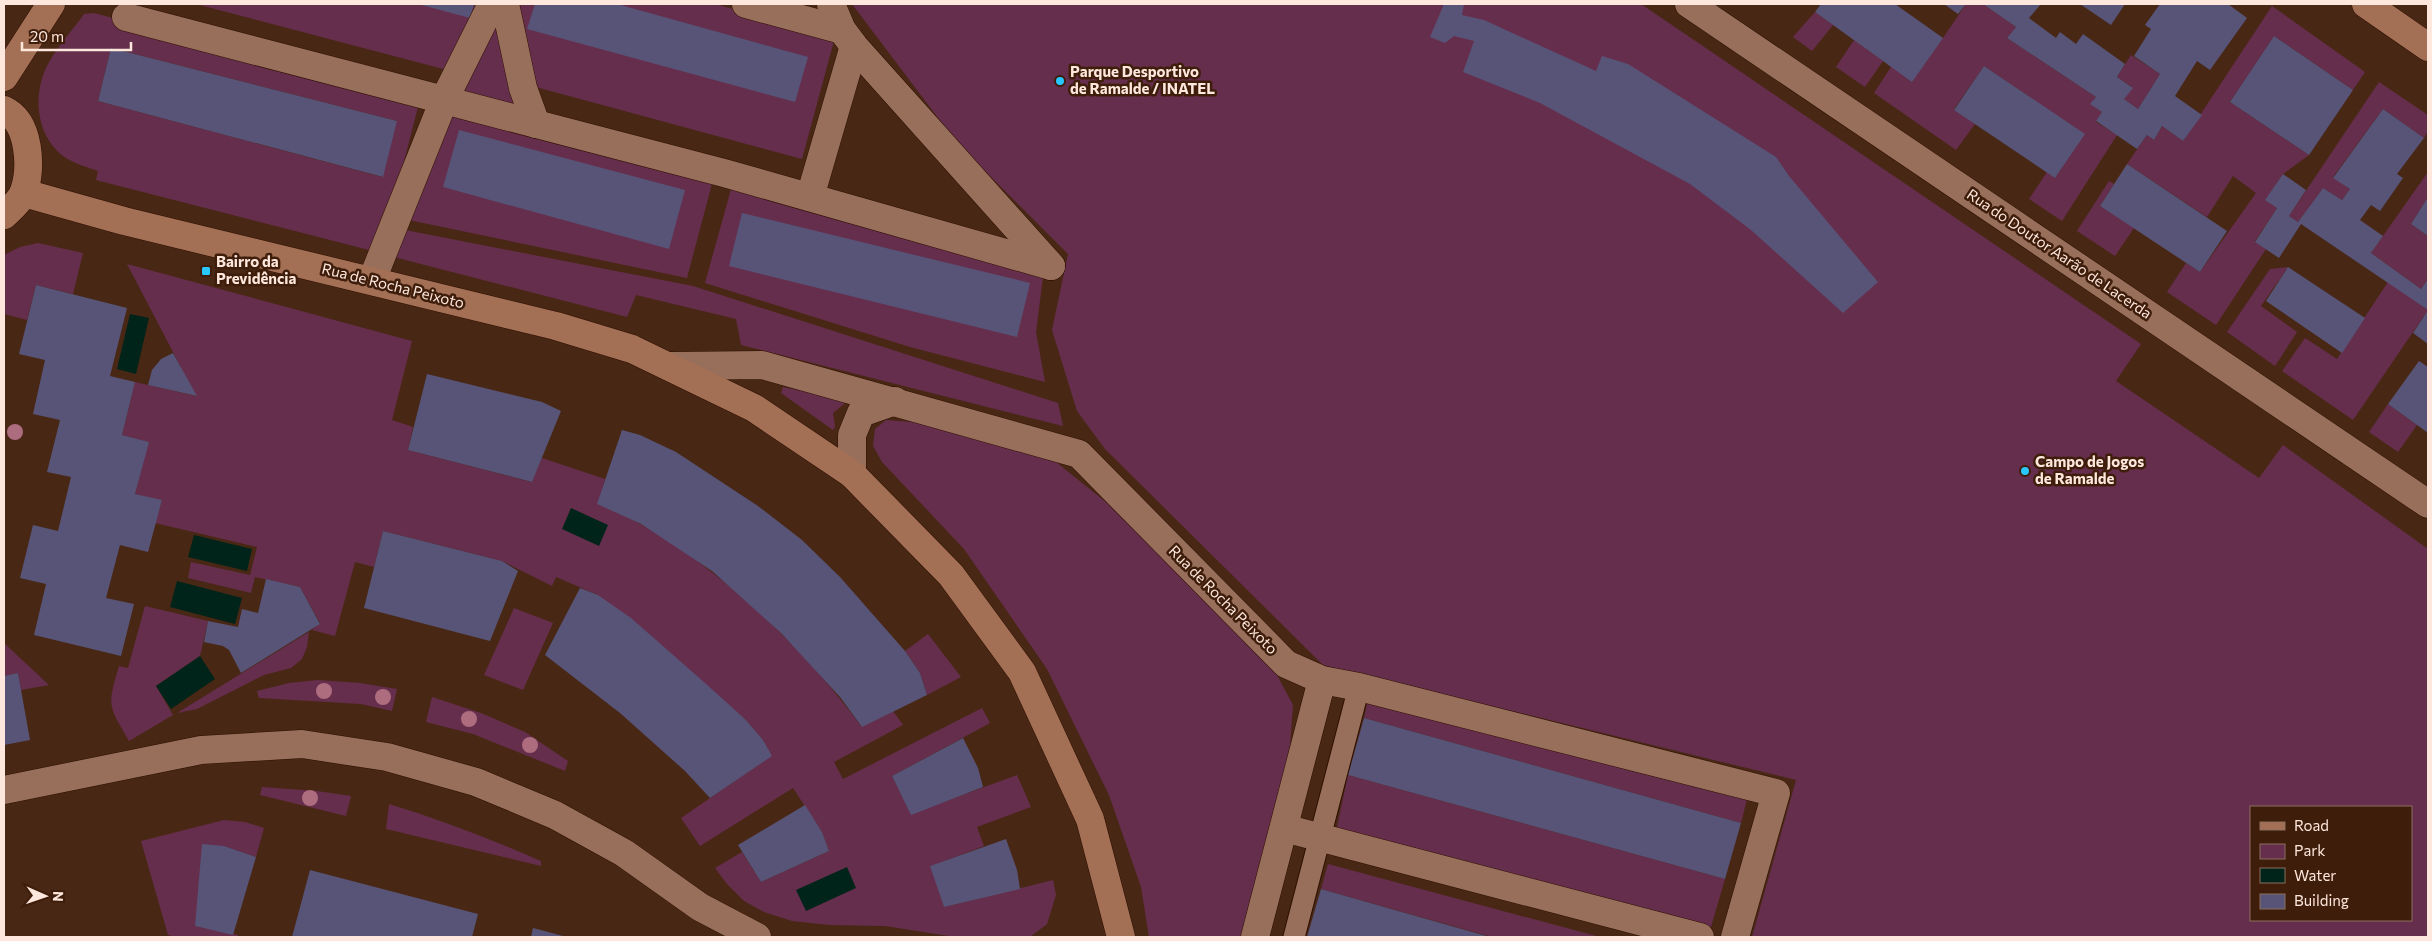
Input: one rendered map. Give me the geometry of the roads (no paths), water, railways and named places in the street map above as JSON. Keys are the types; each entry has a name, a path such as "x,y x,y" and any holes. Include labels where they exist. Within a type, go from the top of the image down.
{"street":[{"path":"5,72 51,4"},
{"path":"372,280 444,100 492,4"},
{"path":"505,4 523,88 536,124"},
{"path":"746,4 848,38"},
{"path":"126,17 810,197 1051,266 848,38 831,4"},
{"name":"Rua do Doutor Aarão de Lacerda","path":"1689,4 2428,504"},
{"path":"2366,4 2428,47"},
{"path":"810,197 848,38"},
{"path":"4,110 8,112 21,128 28,156 24,193 4,215"},
{"name":"Rua de Rocha Peixoto","path":"24,193 124,221 556,326 632,349 671,366 754,408 852,474 951,575 1022,672 1090,820 1121,937"},
{"name":"Rua de Rocha Peixoto","path":"671,366 762,365 1079,454 1286,664 1322,680 1359,687 1776,793 1735,937"},
{"path":"852,474 852,435 861,413 895,401"},
{"path":"1255,937 1322,680"},
{"path":"4,790 201,750 302,744 386,757 476,782 555,815 624,852 700,907 757,937"},
{"path":"1284,828 1700,937"}],"lane":[{"path":"1294,937 1359,687"}],"water":[{"path":"130,314 149,318 136,374 117,369"},
{"path":"571,508 608,525 599,546 562,529"},
{"path":"194,535 252,549 247,571 188,557"},
{"path":"177,581 242,598 235,624 170,607"},
{"path":"200,656 215,679 171,709 156,686"},
{"path":"847,867 856,888 806,911 796,890"}],"place":[{"name":"Parque Desportivo de Ramalde / INATEL","path":"1060,81"},
{"name":"Bairro da Previdência","path":"206,271"},
{"name":"Campo de Jogos de Ramalde","path":"2025,471"}]}
